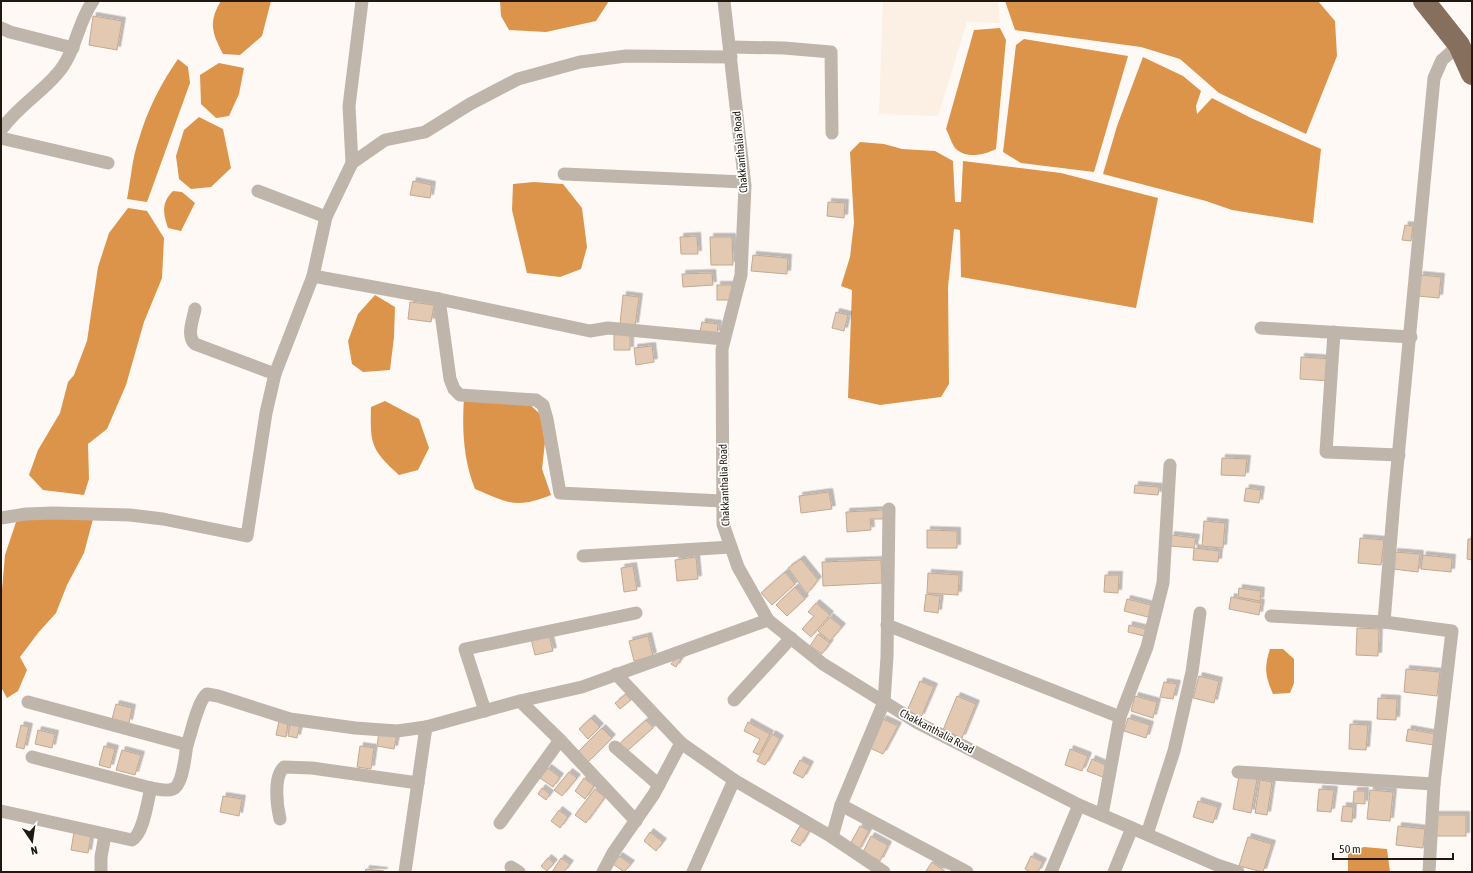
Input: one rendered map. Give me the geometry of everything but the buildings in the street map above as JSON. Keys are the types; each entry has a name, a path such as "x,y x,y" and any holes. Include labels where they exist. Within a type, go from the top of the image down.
{"highway":[{"path":"1424,1 1459,45 1472,74"}],"street":[{"path":"1,130 12,115 58,74 73,48 85,12 94,1"},
{"path":"1,518 26,514 53,513 130,515 163,519 246,536 266,413 276,374 313,276 326,217 352,163 349,106 362,1"},
{"name":"Chakkanthalia Road","path":"724,1 731,52 744,182 741,275 722,349 723,524 738,567 768,620 823,664 918,723 1079,805 1147,834 1205,867 1238,872"},
{"path":"1,28 10,32 73,48"},
{"path":"1384,622 1434,78 1442,60 1459,45"},
{"path":"352,163 385,140 425,132 470,104 518,79 573,64 626,56 731,52 784,48 831,52 832,133"},
{"path":"1,138 108,163"},
{"path":"564,174 744,182"},
{"path":"258,191 326,217"},
{"path":"313,276 439,299 590,331 608,328 724,339"},
{"path":"439,299 450,379 454,389 460,395 536,400 543,405 547,419 560,494 722,501"},
{"path":"195,309 190,334 191,341 195,344 276,374"},
{"path":"1261,328 1411,337"},
{"path":"1334,332 1326,452 1399,455"},
{"path":"1102,815 1120,716 1146,647 1163,583 1170,465"},
{"path":"832,838 841,805 884,702 889,509"},
{"path":"583,556 731,547"},
{"path":"485,711 465,649 636,613"},
{"path":"1147,834 1174,751 1192,672 1200,613"},
{"path":"1271,616 1384,622 1452,631 1434,784 1429,872"},
{"path":"32,757 151,788 167,790 174,789 180,784 187,745 202,700 207,694 218,696 290,719 355,728 397,731 426,727 520,701 582,687 768,620"},
{"path":"887,625 1120,716"},
{"path":"734,700 791,638"},
{"path":"616,674 681,743 734,780 832,838 871,868 884,872"},
{"path":"520,701 560,740 636,820"},
{"path":"28,702 187,745"},
{"path":"405,872 426,727"},
{"path":"500,823 560,740"},
{"path":"602,872 659,785 681,743"},
{"path":"616,747 659,785"},
{"path":"280,819 276,800 280,772 284,767 319,769 418,783"},
{"path":"1238,772 1434,784"},
{"path":"693,872 734,780"},
{"path":"1,812 128,840 135,838 141,828 151,788"},
{"path":"841,805 967,872"},
{"path":"1051,872 1079,805"},
{"path":"1114,872 1132,828"},
{"path":"101,872 101,857 105,835"}],"shaded area":[{"path":"221,1 271,1 262,36 240,55 223,54 216,40 213,21 214,15"},
{"path":"500,1 609,1 596,21 546,32 509,30 501,16"},
{"path":"883,1 998,1 1000,23 967,22 938,116 879,114"},
{"path":"1005,1 1318,1 1335,21 1337,56 1306,134 1219,93 1180,59 1141,47 1015,30"},
{"path":"1000,28 1006,40 996,149 976,155 965,154 956,149 946,129 974,30"},
{"path":"1024,39 1128,56 1094,172 1021,163 1003,152 1016,45"},
{"path":"1143,57 1183,76 1201,91 1196,106 1197,114 1212,98 1251,118 1321,149 1313,223 1232,210 1206,201 1103,174 1117,126"},
{"path":"178,59 188,67 190,83 147,202 127,199 135,154 146,118 160,87"},
{"path":"219,63 244,68 239,94 229,116 216,118 201,104 200,75"},
{"path":"199,117 223,129 231,168 211,187 191,189 179,179 176,156 184,130"},
{"path":"860,142 884,144 902,149 935,151 953,161 955,202 961,202 963,161 1061,173 1158,198 1136,308 961,277 960,230 954,229 948,287 949,384 941,397 880,405 848,398 852,290 841,286 850,257 854,223 850,152"},
{"path":"534,182 563,184 582,208 587,247 581,269 560,277 527,273 512,210 513,184"},
{"path":"173,191 182,192 195,203 181,231 168,228 164,213 166,200"},
{"path":"128,208 147,211 164,238 162,278 144,322 126,385 107,429 88,444 89,479 84,495 43,490 29,475 38,450 60,413 68,382 74,375 87,341 98,267 109,233"},
{"path":"375,295 395,307 394,337 390,370 363,372 352,364 348,341 358,314"},
{"path":"464,397 527,402 540,414 545,442 542,469 551,495 529,502 520,503 504,501 475,489 468,466 464,443"},
{"path":"385,401 419,419 429,448 418,470 399,475 383,459 374,446 371,430 371,407"},
{"path":"42,515 93,519 84,553 67,585 56,613 38,633 20,657 27,670 18,691 7,698 1,687 1,601 5,555 16,522"},
{"path":"1270,649 1283,649 1294,659 1294,683 1290,693 1273,694 1266,672"},
{"path":"1364,847 1387,849 1390,872 1348,872 1348,852"}]}
